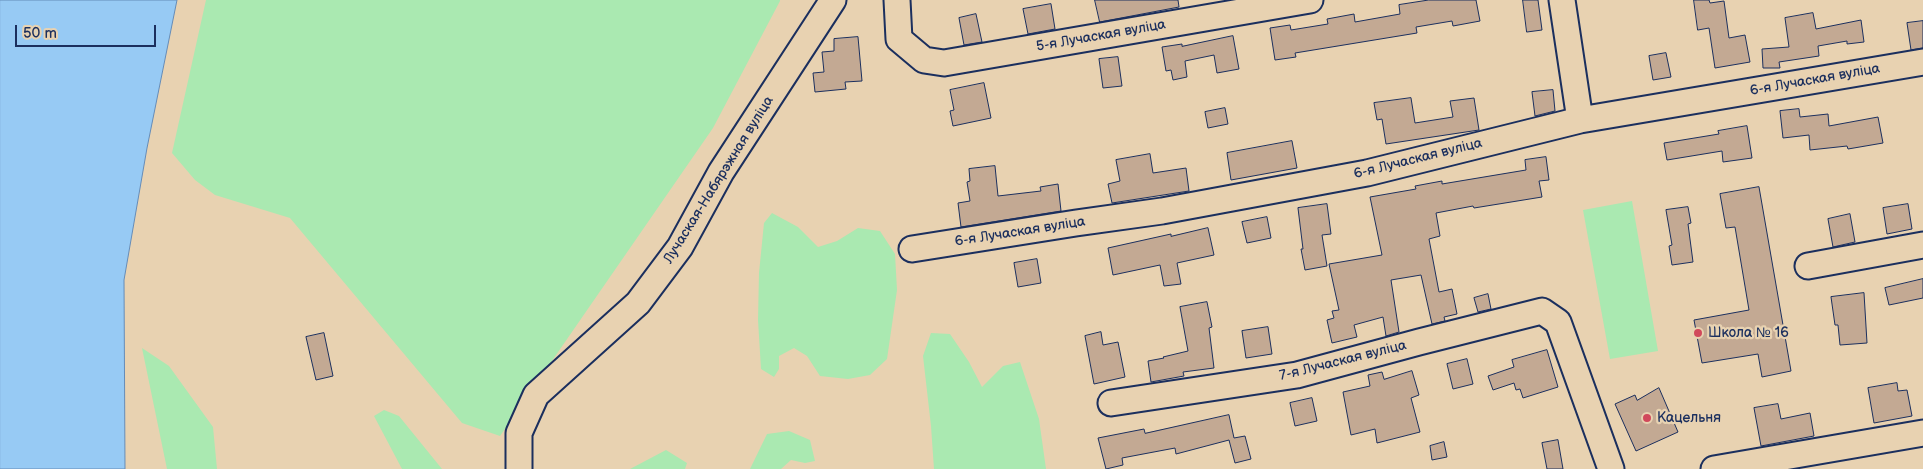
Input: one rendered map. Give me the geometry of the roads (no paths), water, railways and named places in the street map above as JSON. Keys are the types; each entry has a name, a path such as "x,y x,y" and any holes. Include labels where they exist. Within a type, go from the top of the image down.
{"street":[{"name":"Лучаская-Набярэжная вуліца","path":"519,469 519,433 536,395 638,302 680,247 721,172 832,0"},
{"name":"5-я Лучаская вуліца","path":"897,0 899,39 924,60 944,63 1310,0"},
{"path":"1562,0 1580,120"},
{"name":"6-я Лучаская вуліца","path":"912,249 1076,222 1162,211 1367,173 1580,120 1923,62"},
{"path":"1808,266 1923,246"},
{"name":"7-я Лучаская вуліца","path":"1111,403 1297,375 1542,311 1558,322 1611,469"},
{"path":"1714,469 1923,433"}],"water":[{"path":"0,0 177,0 147,148 124,280 125,469 0,469"}],"place":[{"name":"Школа № 16","path":"1698,333"},
{"name":"Кацельня","path":"1647,418"}]}
